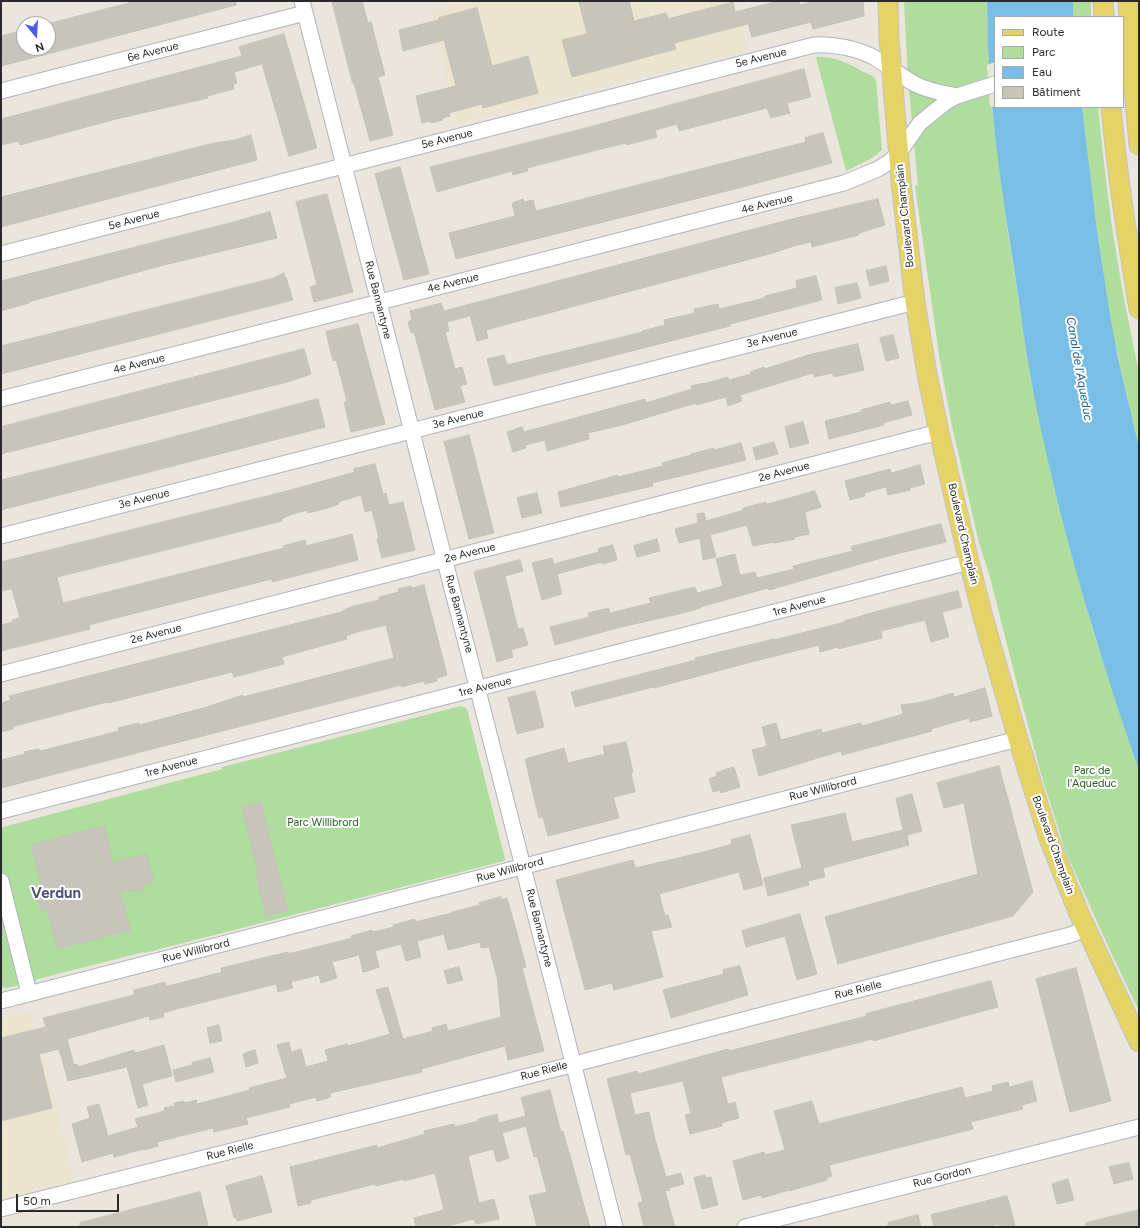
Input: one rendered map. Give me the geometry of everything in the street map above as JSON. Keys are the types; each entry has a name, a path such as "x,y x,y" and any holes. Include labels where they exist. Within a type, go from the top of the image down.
{"main road":[{"name":"Boulevard Champlain","path":"888,1 891,68 898,154 915,302 927,374 939,432 969,562 1018,739 1054,853 1086,929 1139,1042"},
{"path":"1103,1 1104,16"},
{"path":"1128,1 1139,145"},
{"path":"1111,108 1124,225 1139,309"}],"street":[{"name":"6e Avenue","path":"1,91 304,7"},
{"name":"Rue Bannantyne","path":"304,7 615,1227"},
{"name":"5e Avenue","path":"1,254 814,45 827,45 856,50 875,58 916,85 957,96"},
{"path":"957,96 989,86"},
{"name":"4e Avenue","path":"1,399 844,183 889,162 898,154 920,123 946,102 957,96"},
{"name":"3e Avenue","path":"1,536 915,302"},
{"name":"2e Avenue","path":"1,674 939,432"},
{"name":"1re Avenue","path":"1,811 969,562"},
{"name":"Rue Willibrord","path":"1,1001 1018,739"},
{"path":"1,880 29,993"},
{"name":"Rue Rielle","path":"1,1210 573,1064 1070,935 1086,929"},
{"name":"Rue Gordon","path":"745,1227 1139,1127"}],"shaded area":[{"path":"468,1 736,1 748,51 458,123 429,11"},
{"path":"31,1012 76,1185 1,1204 1,1019"}],"green space":[{"name":"Parc de l'Aqueduc","path":"904,1 987,1 992,107 1007,227 1032,385 1053,483 1070,549 1096,641 1139,770 1139,1011 1065,850 1041,774 990,577 979,543 952,426 940,362 915,186 918,185 908,80"},
{"path":"1073,1 1091,1 1091,16 1073,16"},
{"path":"816,57 839,60 874,77 876,81 882,150 872,158 846,171"},
{"path":"1082,108 1098,108 1112,227 1123,294 1139,373 1139,447 1110,316 1091,186"},
{"name":"Parc Willibrord","path":"461,706 466,708 468,713 505,859 504,861 38,979 34,982 7,988 1,987 1,828 222,769 222,767"}],"water":[{"name":"Canal de l'Aqueduc","path":"987,1 1073,1 1073,16 994,16 994,108 1082,108 1097,231 1110,315 1118,358 1139,447 1139,770 1107,675 1078,579 1042,434 1032,385 1006,217 996,141 988,56"}],"pier":[{"path":"994,62 994,106 990,107 987,65"}],"building":[{"path":"137,1 236,1 236,5 56,52 56,22"},
{"path":"332,1 362,1 368,23 371,22 385,75 378,77 393,135 370,141 353,83"},
{"path":"579,1 629,1 634,21 666,13 668,19 733,2 735,12 779,1 799,1 800,5 815,1 863,1 864,16 813,29 811,22 752,37 748,24 674,43 676,49 572,77 562,40 587,34"},
{"path":"477,8 492,66 528,56 538,93 483,108 482,104 449,113 450,116 442,118 443,120 431,123 430,121 422,123 416,96 456,86 444,40 403,51 399,30 439,20 439,18"},
{"path":"16,32 16,56 40,56 1,66 1,36"},
{"path":"284,34 317,148 289,156 262,64 234,72 237,83 233,85 234,89 207,96 208,98 116,119 20,145 19,141 1,145 1,119 242,56 239,47"},
{"path":"804,69 811,97 787,103 790,113 771,118 767,108 679,131 677,124 655,130 657,137 626,145 626,143 609,147 527,168 528,171 513,175 512,171 437,192 430,167 582,129"},
{"path":"823,133 832,163 739,188 456,259 449,233 515,216 512,203 523,199 524,202 533,200 536,211 806,142 805,138"},
{"path":"251,135 257,160 1,227 1,197"},
{"path":"400,167 429,274 404,280 375,174"},
{"path":"327,194 353,292 314,302 310,287 317,285 296,202"},
{"path":"878,199 885,225 859,233 859,235 812,247 811,242 794,246 773,253 486,330 488,338 477,341 470,316 447,322 449,331 445,332 455,369 462,367 467,384 460,386 465,402 435,410 414,332 411,333 408,322 412,320 410,311 441,303 444,311 788,220"},
{"path":"270,212 277,238 164,265 28,302 29,303 1,311 1,281"},
{"path":"886,266 889,281 870,286 866,271"},
{"path":"284,273 293,300 1,374 1,346 274,278"},
{"path":"816,276 822,300 730,324 730,326 494,386 487,359 504,355 507,365 643,332 642,331 665,325 664,320 695,313 694,309 718,304 719,309 765,298 765,296 797,288 796,281"},
{"path":"857,283 861,298 838,304 835,288"},
{"path":"358,324 385,424 351,432 344,402 347,402 342,381 336,360 333,361 326,332"},
{"path":"893,335 899,358 886,361 880,338"},
{"path":"858,344 864,370 834,377 832,373 814,377 813,373 740,395 742,401 728,406 726,397 696,405 696,403 622,425 588,433 589,439 547,451 545,440 525,445 526,448 513,452 507,432 522,427 524,432 645,399 646,403 692,389 691,386 728,377 729,380 751,374 750,372 764,367 765,369 808,355"},
{"path":"304,349 311,374 291,381 1,454 1,427"},
{"path":"318,399 325,427 1,510 1,480 143,445"},
{"path":"908,401 912,415 883,423 884,425 829,439 825,421 861,412 861,410 890,402 891,405"},
{"path":"803,422 809,443 790,448 785,427"},
{"path":"469,435 494,533 469,539 444,442"},
{"path":"774,442 778,454 756,460 753,448"},
{"path":"741,443 746,460 652,483 653,486 561,507 558,492 618,475 618,477 663,466 662,463 691,454"},
{"path":"375,464 383,494 386,493 389,505 403,502 415,550 382,558 372,510 365,512 361,495 338,502 339,504 324,509 308,513 307,510 293,514 281,519 282,521 57,577 63,603 284,548 283,546 305,540 306,546 352,534 358,560 272,582 272,579 112,619 89,625 90,629 1,651 1,625 13,622 12,620 20,618 12,589 1,591 1,562 287,491 355,472 354,469"},
{"path":"920,465 925,484 910,488 910,490 888,495 886,487 864,493 865,496 850,500 845,481 890,469 891,473"},
{"path":"815,491 821,507 805,512 809,534 795,537 795,539 753,546 747,525 710,535 716,557 703,560 700,538 679,543 675,529 698,523 697,514 704,513 706,521 744,510 743,508 766,502 767,504"},
{"path":"537,493 542,513 522,518 517,498"},
{"path":"941,524 946,542 892,555 769,590 768,588 683,613 621,627 555,645 550,627 589,617 588,613 609,608 610,613 651,603 649,598 695,587 697,593 723,586 716,559 735,554 740,575 755,572 757,578 794,569 793,566 853,551 851,547"},
{"path":"657,539 660,551 637,557 634,546"},
{"path":"613,545 617,560 602,564 602,562 557,574 562,594 542,600 532,563 552,558 554,564 599,552 598,549"},
{"path":"520,560 523,571 505,576 518,629 523,628 528,645 511,650 513,657 497,662 474,572"},
{"path":"424,585 447,675 436,678 437,681 425,684 424,681 401,687 401,685 1,788 1,760 25,754 24,752 39,749 40,751 119,731 118,728 139,723 139,725 207,707 243,695 243,697 394,658 386,625 357,632 346,636 347,639 282,657 284,664 234,677 232,672 108,703 107,702 13,726 13,729 1,732 1,703 11,700 9,696 341,612 350,607 379,600 379,597 399,592 398,589"},
{"path":"958,591 962,607 942,612 949,637 931,642 925,620 881,631 882,638 838,649 838,647 820,652 819,645 575,707 571,692 696,660 695,658 845,622 844,621 878,611"},
{"path":"985,688 992,716 970,722 969,718 931,729 932,731 842,755 841,751 759,776 752,750 767,746 762,727 776,723 781,740 821,729 822,733 861,723 862,726 903,714 901,705 923,702 953,693 954,697"},
{"path":"535,691 544,727 517,734 508,698"},
{"path":"626,742 633,772 631,773 635,792 613,797 619,818 548,836 543,817 539,818 525,759 564,748 568,763 605,754 603,747"},
{"path":"999,766 1033,892 1013,916 838,964 825,917 978,874 964,803 944,808 937,783"},
{"path":"734,767 740,787 721,793 720,790 713,792 709,779 717,776 716,773"},
{"path":"912,794 922,831 907,835 909,845 823,868 825,877 808,881 809,885 768,896 764,878 802,868 791,825 845,813 852,842 903,830 896,799"},
{"path":"261,802 288,910 266,916 256,874 259,873 242,807"},
{"path":"104,826 113,863 146,854 154,881 143,885 143,890 120,892 130,930 57,948 47,909 41,911 35,886 41,885 31,845"},
{"path":"750,835 763,885 744,890 739,872 659,894 665,916 668,915 672,927 651,931 663,977 614,990 612,983 585,990 556,880 633,860 635,868 704,852 732,844 731,840"},
{"path":"501,897 501,900 507,898 517,933 526,967 522,968 544,1051 508,1060 505,1046 421,1069 422,1072 330,1093 331,1097 317,1101 316,1097 289,1104 290,1107 246,1118 248,1124 214,1132 213,1128 157,1142 158,1146 144,1150 114,1157 113,1153 82,1162 72,1124 90,1118 87,1107 99,1104 108,1136 138,1127 135,1119 165,1111 164,1108 175,1106 174,1103 184,1101 185,1103 196,1100 197,1104 250,1090 249,1088 287,1078 277,1045 289,1042 291,1052 301,1049 306,1067 328,1061 325,1050 347,1044 348,1046 390,1034 376,990 388,987 403,1039 433,1031 432,1028 446,1024 448,1031 501,1017 497,977 489,947 481,948 480,942 448,950 444,934 417,941 421,957 406,961 401,944 375,951 379,967 371,970 363,972 359,955 332,962 337,978 321,983 319,975 291,982 293,988 278,992 276,984 173,1010 163,1013 164,1017 150,1020 149,1016 67,1039 74,1065 77,1064 78,1067 134,1050 135,1053 164,1045 172,1076 142,1084 148,1105 138,1108 127,1067 68,1081 59,1049 39,1054 52,1108 1,1121 1,1038 46,1027 43,1018 134,995 134,990 165,982 166,986 168,986 222,972 221,968 325,945 352,938 351,936 372,930 373,932 394,927 393,925 415,919 415,922 452,913"},
{"path":"800,914 817,974 797,980 785,936 746,947 742,931"},
{"path":"740,966 748,995 671,1018 663,990 724,974 723,970"},
{"path":"459,967 463,980 448,984 444,971"},
{"path":"1076,968 1111,1101 1070,1112 1036,979"},
{"path":"991,981 998,1007 873,1041 873,1039 721,1077 728,1104 735,1102 739,1118 721,1123 722,1126 690,1134 685,1115 691,1114 683,1081 630,1093 635,1115 649,1112 666,1177 681,1173 684,1184 669,1188 670,1190 665,1191 675,1227 644,1227 638,1203 643,1202 630,1154 626,1155 607,1079 637,1071 638,1074 728,1049 729,1051 867,1016 866,1014"},
{"path":"219,1025 222,1041 210,1043 207,1028"},
{"path":"255,1050 258,1063 246,1067 243,1054"},
{"path":"210,1058 214,1072 176,1082 173,1070"},
{"path":"1032,1081 1037,1101 1022,1105 1023,1109 971,1122 973,1129 829,1165 832,1176 826,1178 827,1180 762,1198 761,1195 743,1200 733,1161 764,1152 765,1155 785,1150 774,1111 812,1101 819,1124 962,1087 965,1098 993,1091 992,1086 1008,1082 1009,1087"},
{"path":"550,1090 561,1132 563,1131 590,1227 537,1227 529,1196 547,1192 537,1156 534,1157 526,1126 502,1133 509,1158 497,1162 493,1149 468,1156 479,1203 494,1199 499,1219 476,1224 474,1219 451,1225 451,1227 416,1227 414,1218 444,1210 435,1173 404,1181 404,1179 376,1186 375,1184 311,1200 311,1203 298,1206 290,1167 377,1145 377,1148 425,1134 424,1131 454,1124 455,1127 479,1121 478,1119 497,1114 499,1123 526,1116 521,1098"},
{"path":"1129,1163 1133,1179 1114,1184 1109,1167"},
{"path":"705,1175 706,1178 711,1177 718,1205 702,1209 694,1178"},
{"path":"262,1176 272,1212 237,1221 236,1218 234,1218 226,1186"},
{"path":"1068,1179 1074,1200 1057,1204 1052,1184"},
{"path":"200,1192 208,1225 198,1227 80,1227 80,1223"},
{"path":"1007,1196 1015,1225 1007,1227 999,1227 999,1224 987,1227 934,1227 931,1215"},
{"path":"1139,1210 1139,1227 1086,1227 1086,1223"},
{"path":"918,1215 921,1227 888,1227 888,1223"}],"district":[{"name":"Verdun","path":"56,894"}]}
